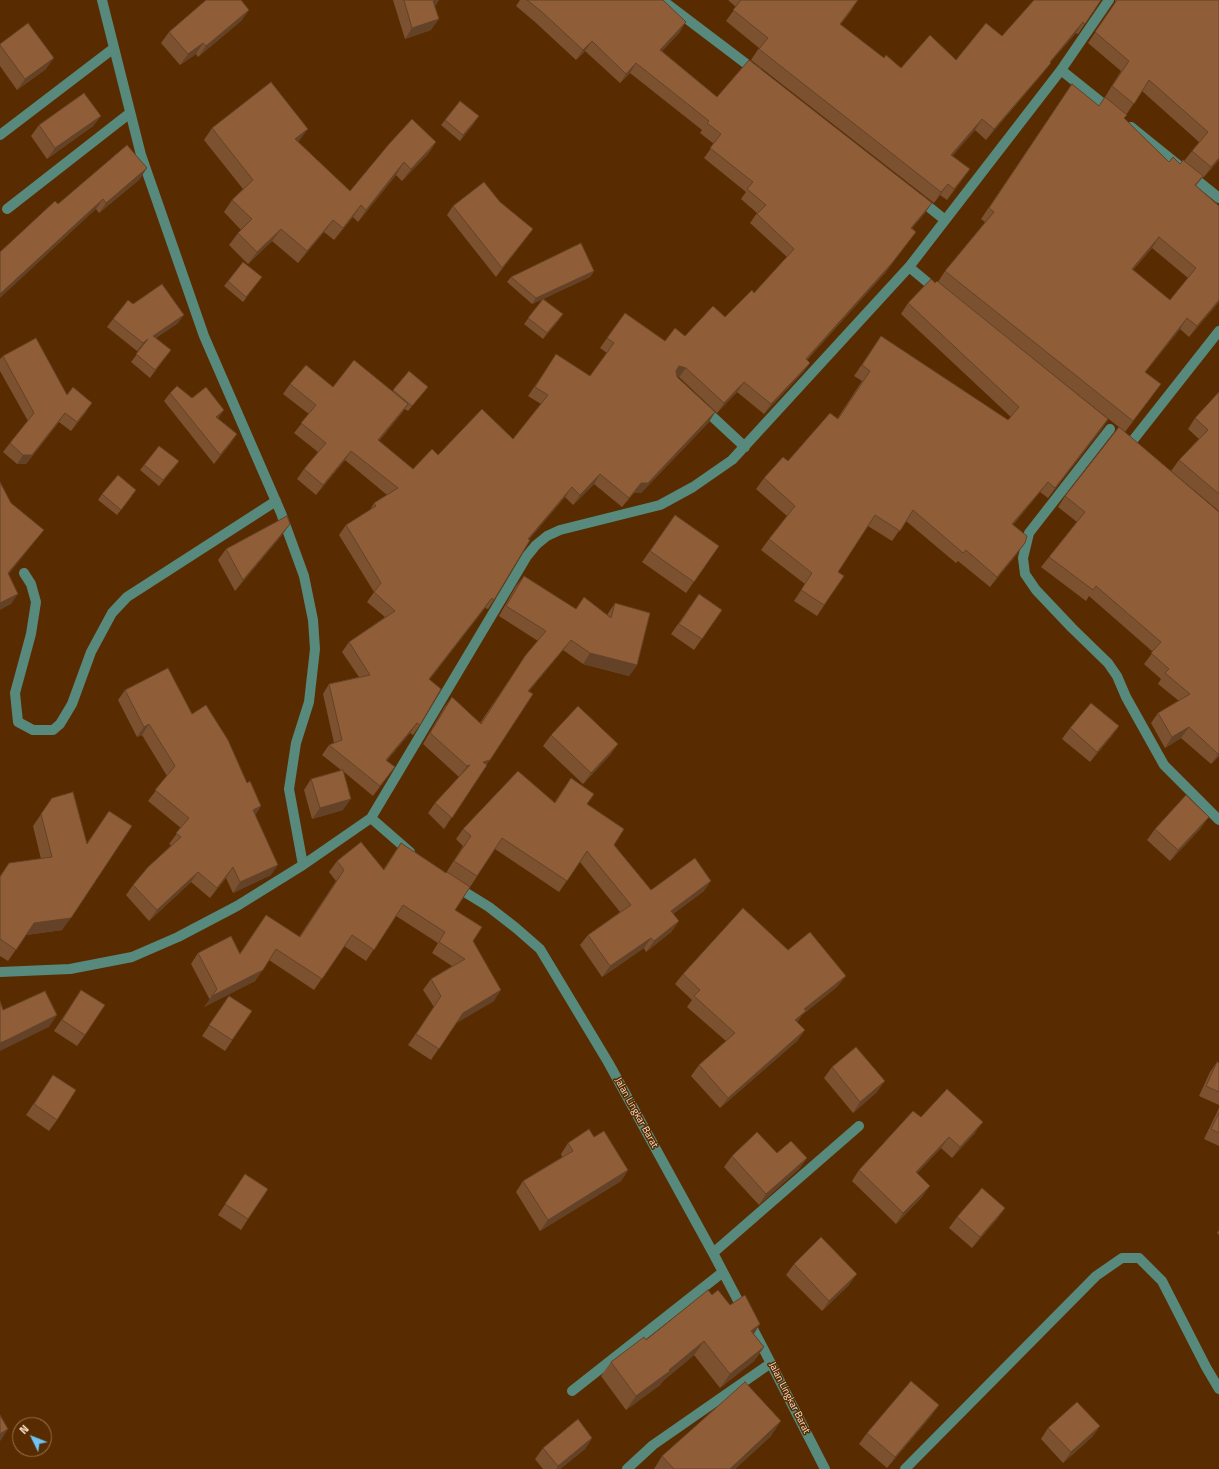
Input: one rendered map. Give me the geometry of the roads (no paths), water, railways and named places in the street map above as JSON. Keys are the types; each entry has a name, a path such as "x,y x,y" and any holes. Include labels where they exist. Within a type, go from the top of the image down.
{"street":[{"path":"102,0 141,155 204,336 276,501 293,543 304,576 313,620 315,649 314,673 309,702 296,742 289,789 303,865"},
{"path":"662,0 763,77"},
{"path":"0,972 70,970 132,957 178,937 237,906 303,865 371,818 526,556 547,536 560,530 660,505 693,488 732,460 909,267 1061,70 1109,0"},
{"path":"0,135 114,48"},
{"path":"1061,70 1219,198"},
{"path":"7,209 130,114"},
{"path":"910,192 945,220"},
{"path":"909,267 945,296"},
{"path":"1219,331 1133,446 1107,427 1029,533 1023,558 1025,574 1036,590 1108,663 1117,676 1126,697 1164,764 1219,820"},
{"path":"693,398 745,447"},
{"path":"24,573 31,584 36,602 31,634 15,693 18,722 33,730 53,730 60,724 72,704 91,652 112,613 127,597 276,501"},
{"path":"371,818 416,858"},
{"name":"Jalan Lingkar Barat","path":"446,880 489,907 540,949 608,1062 723,1272 825,1469"},
{"path":"713,1254 859,1126"},
{"path":"905,1469 1096,1276 1122,1258 1139,1258 1162,1281 1206,1367 1219,1389"},
{"path":"572,1391 723,1272"},
{"path":"627,1469 653,1445 771,1363"}]}
